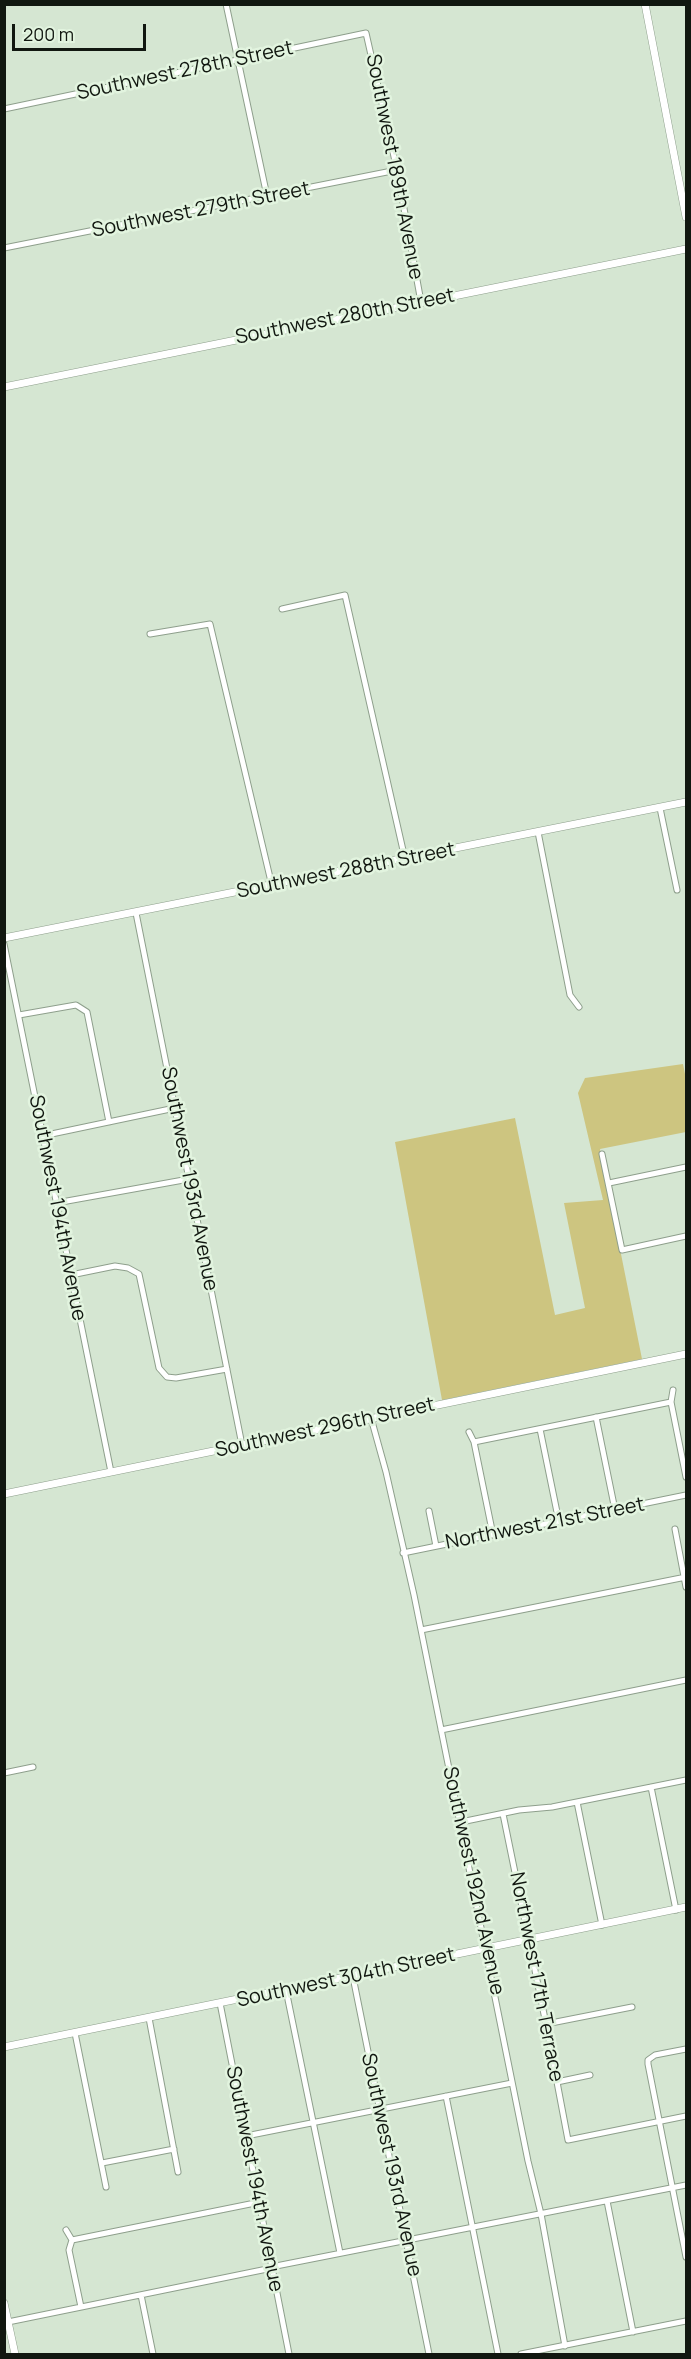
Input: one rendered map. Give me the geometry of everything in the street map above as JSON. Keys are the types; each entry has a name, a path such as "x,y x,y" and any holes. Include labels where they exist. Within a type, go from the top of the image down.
{"street":[{"path":"226,4 267,196"},
{"path":"645,4 687,217"},
{"name":"Southwest 278th Street","path":"4,109 366,33"},
{"name":"Southwest 189th Avenue","path":"366,33 397,170 421,302"},
{"name":"Southwest 279th Street","path":"4,248 397,170"},
{"name":"Southwest 280th Street","path":"4,387 687,249"},
{"path":"282,609 345,595 405,859"},
{"path":"150,634 210,624 272,886"},
{"name":"Southwest 288th Street","path":"4,938 687,802"},
{"path":"660,808 676,890"},
{"path":"538,832 570,995 579,1007"},
{"name":"Southwest 193rd Avenue","path":"136,913 242,1445"},
{"name":"Southwest 194th Avenue","path":"4,944 111,1472"},
{"path":"19,1015 76,1005 87,1012 109,1122"},
{"path":"42,1136 175,1108"},
{"path":"602,1154 622,1250 687,1236"},
{"path":"609,1183 687,1167"},
{"path":"56,1203 189,1179"},
{"path":"71,1275 115,1266 128,1268 139,1274 159,1368 167,1377 176,1378 227,1369"},
{"name":"Southwest 296th Street","path":"4,1494 687,1354"},
{"path":"673,1390 670,1402 687,1477"},
{"path":"474,1442 670,1402"},
{"path":"596,1417 615,1510"},
{"name":"Southwest 192nd Avenue","path":"371,1418 386,1472 421,1630 487,1948 512,2083 541,2214 565,2346"},
{"path":"540,1428 559,1522"},
{"path":"469,1432 474,1442 493,1535"},
{"name":"Northwest 21st Street","path":"403,1553 687,1495"},
{"path":"429,1511 436,1546"},
{"path":"675,1529 687,1587"},
{"path":"421,1630 686,1578"},
{"path":"441,1730 687,1680"},
{"path":"4,1773 33,1767"},
{"path":"461,1822 687,1780"},
{"path":"651,1787 676,1910"},
{"path":"577,1802 602,1925"},
{"name":"Northwest 17th Terrace","path":"503,1814 568,2140 659,2121"},
{"name":"Southwest 304th Street","path":"4,2047 687,1908"},
{"name":"Southwest 193rd Avenue","path":"353,1977 429,2355"},
{"path":"286,1990 340,2253"},
{"name":"Southwest 194th Avenue","path":"220,2003 289,2355"},
{"path":"546,2024 632,2007"},
{"path":"149,2018 178,2172"},
{"path":"75,2033 106,2187"},
{"path":"686,2255 648,2060 655,2055 687,2049"},
{"path":"557,2082 590,2075"},
{"path":"246,2136 512,2083"},
{"path":"446,2096 498,2355"},
{"path":"659,2121 687,2116"},
{"path":"102,2163 174,2149"},
{"path":"8,2322 340,2253 687,2185"},
{"path":"607,2201 633,2332"},
{"path":"72,2241 260,2202"},
{"path":"66,2230 72,2241 70,2252 81,2307"},
{"path":"141,2295 153,2355"},
{"path":"4,2303 15,2355"},
{"path":"521,2355 687,2321"}],"shaded area":[{"path":"683,1064 686,1079 686,1132 600,1149 642,1359 442,1400 395,1142 515,1118 555,1315 585,1308 564,1203 603,1200 578,1093 585,1078"}]}
